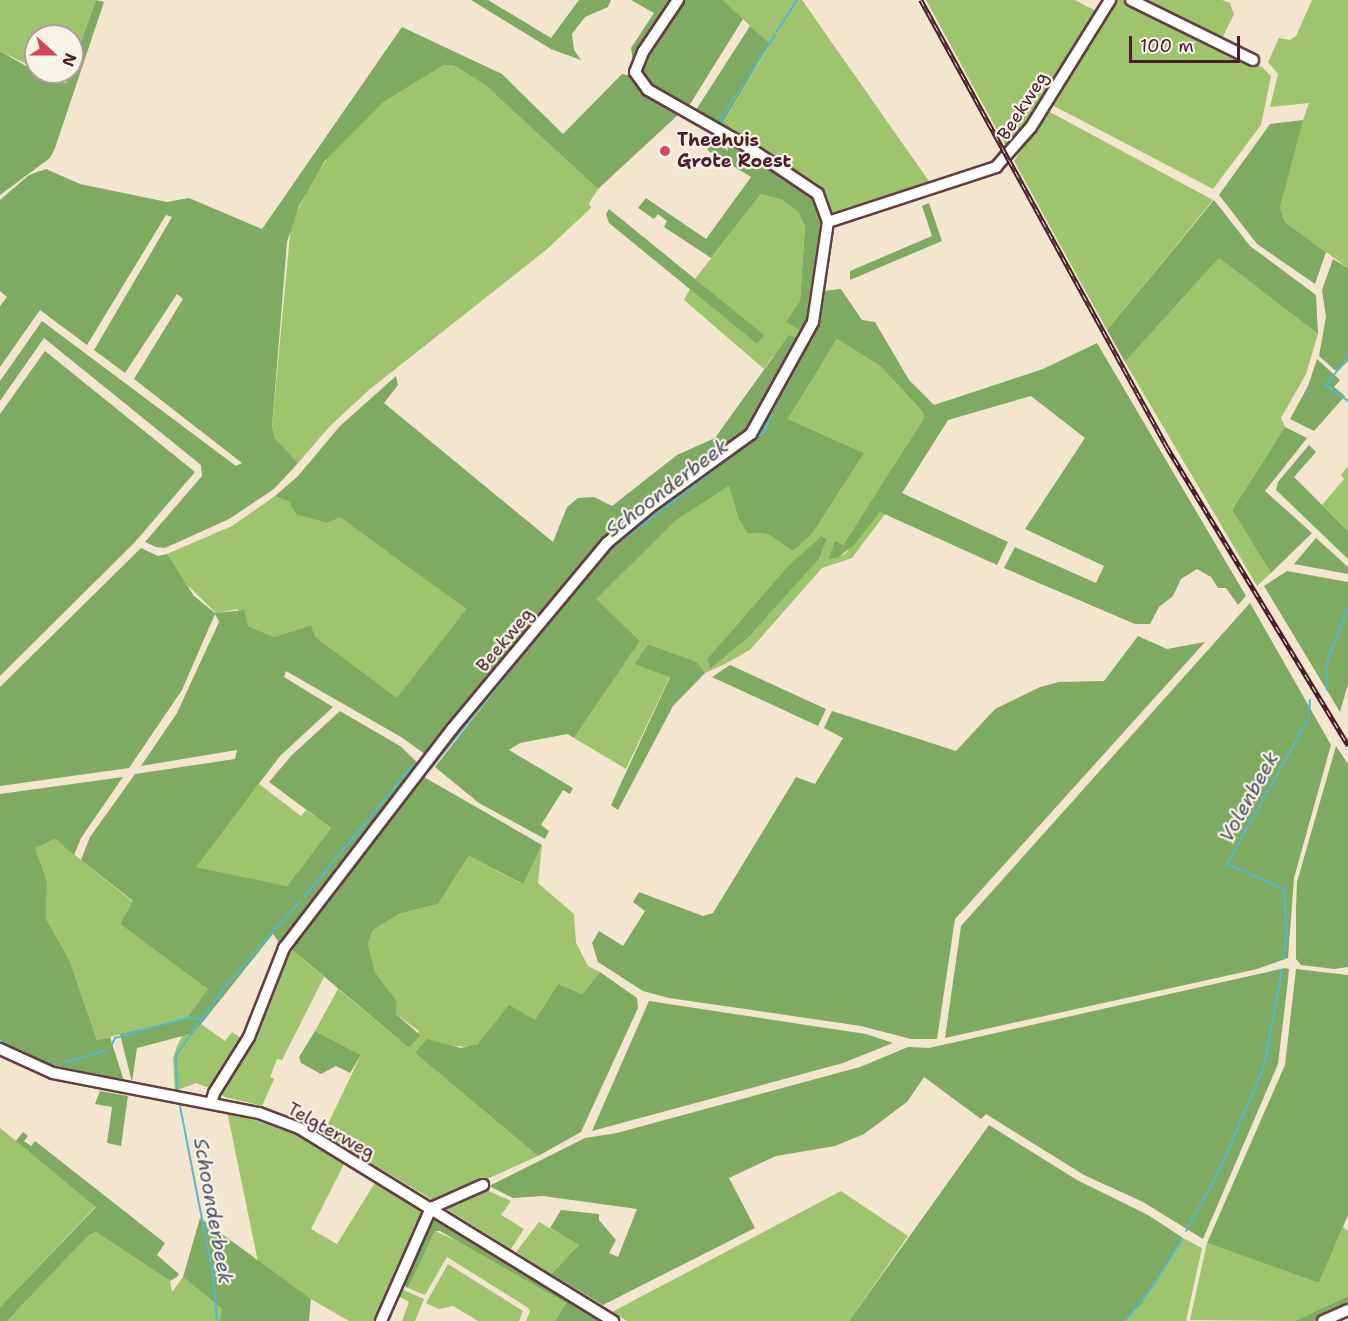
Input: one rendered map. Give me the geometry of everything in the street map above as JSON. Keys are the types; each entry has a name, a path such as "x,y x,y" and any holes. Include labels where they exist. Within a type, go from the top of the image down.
{"street":[{"path":"678,0 637,63 635,72 639,80 648,90 810,187 823,204 828,222"},
{"name":"Beekweg","path":"212,1104 214,1093 249,1037 284,948 453,729 608,543 650,507 745,441 758,426 813,322 828,222 996,167 1018,146 1110,0"},
{"path":"1131,0 1253,60"},
{"name":"Telgterweg","path":"0,1049 53,1073 259,1113 299,1128 614,1321"},
{"path":"381,1321 431,1208 483,1185"},
{"path":"1323,1321 1348,1310"}],"green space":[{"path":"0,0 96,0 84,33 84,24 24,24 24,63 0,51"},
{"path":"96,0 104,2 84,62 84,33"},
{"path":"471,0 488,0 551,38 579,0 611,0 608,7 585,17 572,34 574,50 581,60 551,49"},
{"path":"631,0 673,0 633,61 631,48 654,13"},
{"path":"683,0 723,0 743,19 687,109 654,89 641,68"},
{"path":"723,0 802,0 933,187 832,216 817,184 720,127 770,45"},
{"path":"926,0 1075,0 1098,12 1010,154"},
{"path":"1118,0 1126,0 1243,57 1262,67 1271,76 1261,125 1213,189 1052,105"},
{"path":"1142,0 1222,0 1230,3 1234,14 1222,39"},
{"path":"1312,0 1348,0 1348,268 1285,222 1280,207 1292,151 1309,103 1270,107 1278,74 1268,62 1279,38 1290,40 1296,36"},
{"path":"750,26 770,44 720,127 694,113"},
{"path":"402,27 502,74 563,134 622,74 631,76 647,95 679,114 598,189 485,85 453,65 444,65 382,103 324,162 299,206 287,242 272,427 275,438 298,463 274,489 229,519 165,548 145,542 202,476 201,465 44,338 0,401 0,381 42,321 236,466 242,463 134,379 183,299 177,294 125,373 94,350 172,217 166,215 87,345 40,310 0,367 0,306 7,297 0,291 0,200 29,175 46,169 80,184 167,202 189,198 262,229"},
{"path":"0,51 24,65 24,84 76,84 50,158 0,195"},
{"path":"444,65 453,65 485,85 598,189 589,203 591,208 546,250 370,389 330,426 298,463 275,438 272,427 291,224 313,179 337,145 382,103"},
{"path":"1048,111 1213,200 1107,330 1014,161"},
{"path":"1303,120 1280,207 1285,222 1326,252 1315,284 1257,244 1219,195 1270,124"},
{"path":"716,134 813,193 823,217 822,260 805,333 786,322 800,301 805,226 798,212 782,200 761,194 711,258 664,227 667,221 658,214 654,219 638,208 646,198 706,239 751,177 707,150"},
{"path":"761,194 782,200 798,212 805,225 800,301 794,314 805,333 772,357 764,369 684,300 690,289 756,343 727,306 695,279"},
{"path":"1214,200 1250,246 1316,295 1318,334 1219,258 1125,362 1107,330"},
{"path":"929,203 942,241 850,280 850,271 932,236 922,206"},
{"path":"609,209 764,335 757,344 609,223 606,214"},
{"path":"1219,258 1318,334 1306,374 1281,418 1285,427 1232,510 1271,573 1257,586 1125,362"},
{"path":"1333,259 1348,268 1348,361 1337,372 1319,356 1326,317 1322,290"},
{"path":"841,289 862,320 875,322 909,380 934,405 1043,369 1097,343 1246,596 1238,605 1226,588 1218,588 1211,577 1197,569 1181,579 1173,596 1159,607 1150,624 1135,624 1004,568 1015,547 1096,583 1104,566 1025,529 1085,438 1031,396 948,420 902,493 1008,542 997,565 880,512 853,546 837,558 828,559 835,541 843,545 924,418 923,412 880,366 837,339 788,419 864,453 813,533 793,551 768,534 748,533 738,518 729,486 675,521 596,599 640,641 574,738 567,734 520,743 509,750 573,788 570,794 563,790 541,825 549,831 545,839 479,803 435,767 601,555 636,523 747,443 818,314 823,291"},
{"path":"789,335 801,339 756,425 610,536 429,757 401,737 286,671 284,677 333,707 280,756 196,867 287,886 331,828 269,782 292,755 340,711 400,746 421,766 282,947 273,934 194,1033 137,1048 132,1082 120,1034 187,1018 208,989 120,924 133,901 81,860 90,837 135,774 235,759 237,750 141,766 177,713 219,622 215,614 182,690 129,768 0,786 0,687 141,548 158,556 167,554 194,596 215,613 244,610 248,626 274,637 311,625 315,637 397,698 466,609 340,517 327,523 296,514 289,501 275,496 298,476 340,426 396,376 398,385 384,403 553,542 567,507 578,498 594,497 612,506 677,455 715,438"},
{"path":"837,339 880,366 923,412 924,418 843,545 835,542 828,559 845,554 880,511 885,514 852,558 822,568 750,650 705,673 697,662 648,644 634,664 670,676 626,769 574,738 640,641 595,599 675,521 729,486 738,518 749,533 768,534 793,551 813,533 864,453 788,419","holes":["823,536 827,539 819,559 748,638 710,669 707,659 788,566"]},
{"path":"45,351 195,472 135,542 0,676 0,414"},
{"path":"1317,359 1340,380 1334,387 1345,396 1314,431 1290,419 1308,386"},
{"path":"1285,427 1307,438 1265,491 1312,533 1271,573 1232,510"},
{"path":"1309,445 1316,452 1294,477 1348,531 1348,559 1276,490 1278,482"},
{"path":"1348,466 1348,531 1322,505 1344,479 1341,475"},
{"path":"275,496 285,497 304,516 327,523 340,516 466,609 397,699 314,637 311,625 274,637 248,626 238,609 216,613 177,575 167,554 232,526"},
{"path":"822,536 827,539 819,559 748,638 710,669 707,659 788,566"},
{"path":"1316,538 1348,567 1348,574 1294,564"},
{"path":"1287,571 1348,582 1348,684 1340,712 1264,586"},
{"path":"1250,603 1331,745 1294,878 1288,958 1257,969 945,1038 961,926"},
{"path":"1138,636 1167,649 1205,642 955,919 937,1039 911,1039 861,1026 669,998 643,991 598,962 592,943 599,931 623,946 645,911 633,902 639,892 703,916 713,913 796,777 815,784 843,738 824,728 832,711 956,751 995,709 1040,687 1059,682 1104,681"},
{"path":"648,644 697,662 705,673 673,706 618,810 611,805 670,677 634,664"},
{"path":"730,665 826,709 818,726 712,677"},
{"path":"1336,746 1348,764 1348,967 1334,969 1301,965 1296,959 1296,909 1297,882"},
{"path":"123,777 81,838 74,855 55,839 35,848 47,882 46,919 69,959 97,1040 110,1037 124,1081 48,1064 0,1041 0,794"},
{"path":"424,777 542,845 523,884 469,856 438,904 399,914 373,930 368,944 375,972 397,1001 396,1014 420,1035 409,1048 289,947"},
{"path":"259,784 301,816 306,810 331,828 287,886 195,867"},
{"path":"55,839 133,902 120,924 209,989 187,1018 97,1040 69,959 46,919 47,882 34,848"},
{"path":"542,845 538,883 574,914 576,943 588,966 600,972 582,994 558,984 535,1020 470,1047 440,1045 427,1040 415,1053 538,1156 436,1202 323,1134 361,1055 315,1031 338,989 409,1048 419,1031 396,1014 397,1001 375,972 368,944 373,930 399,914 438,904 469,856 522,884"},
{"path":"289,947 324,977 282,1060 277,1059 270,1077 274,1079 262,1106 225,1097 218,1093"},
{"path":"1285,968 1289,969 1278,1064 1203,1239 1143,1202 1084,1175 986,1114 981,1119 924,1077 907,1102 864,1134 835,1146 776,1156 729,1178 755,1228 603,1305 551,1274 579,1245 550,1228 561,1210 599,1214 599,1220 616,1240 609,1253 618,1257 637,1209 543,1196 513,1198 489,1186 585,1138 617,1133 860,1067 908,1047 929,1048"},
{"path":"1296,969 1348,975 1348,1215 1319,1283 1207,1243 1285,1065"},
{"path":"600,972 637,998 638,1008 581,1132 538,1156 415,1053 427,1039 461,1048 478,1044 509,1005 535,1020 558,984 582,994"},
{"path":"649,1001 866,1034 893,1043 843,1063 592,1131"},
{"path":"201,1024 225,1041 232,1032 244,1040 212,1089 196,1083 175,1091 173,1059 177,1046 182,1036 194,1033"},
{"path":"315,1031 361,1055 350,1073 336,1066 321,1074 301,1063 299,1057"},
{"path":"100,1091 128,1096 121,1146 107,1143 112,1107 95,1104"},
{"path":"227,1111 304,1137 345,1162 311,1229 337,1244 376,1181 424,1211 375,1321 349,1321 283,1283 258,1262"},
{"path":"989,1125 1077,1180 1148,1215 1183,1238 1142,1304 1124,1321 849,1321"},
{"path":"0,1128 96,1206 0,1307"},
{"path":"23,1132 28,1136 24,1141 31,1146 35,1141 165,1243 157,1255 179,1274 177,1277 170,1281 96,1232 88,1236 7,1321 0,1321 0,1307 96,1207 16,1141"},
{"path":"482,1188 511,1201 501,1215 524,1229 511,1249 442,1206"},
{"path":"841,1191 908,1236 849,1321 627,1321 612,1312"},
{"path":"435,1216 606,1321 555,1321 566,1303 440,1231 435,1231 408,1288 401,1284 431,1217"},
{"path":"200,1218 311,1299 309,1321 220,1321 222,1309 183,1277"},
{"path":"539,1222 579,1245 551,1274 516,1252"},
{"path":"1343,1227 1348,1231 1348,1296 1295,1321 1190,1320 1207,1243 1319,1283"},
{"path":"435,1231 471,1247 566,1303 555,1321 526,1321 530,1311 527,1307 447,1257 425,1295 408,1288"},
{"path":"96,1232 170,1281 172,1292 183,1277 222,1309 223,1318 220,1321 7,1321 88,1236"},
{"path":"1183,1238 1202,1248 1186,1321 1124,1321 1142,1304"},
{"path":"448,1264 523,1311 519,1321 478,1321 453,1306 439,1309 426,1303"},
{"path":"399,1288 424,1299 415,1321 402,1321 409,1302 396,1295"},
{"path":"1348,1296 1348,1306 1314,1321 1295,1321"}],"waterway":[{"name":"Schoonderbeek","path":"777,31 797,0"},
{"name":"Schoonderbeek","path":"723,127 721,119 775,35"},
{"name":"Schoonderbeek","path":"799,175 824,193 832,217"},
{"name":"Schoonderbeek","path":"812,335 821,314 833,229"},
{"name":"Volenbeek","path":"1348,357 1326,385 1348,401"},
{"name":"Schoonderbeek","path":"605,553 764,432 780,392"},
{"name":"Schoonderbeek","path":"431,768 592,569"},
{"name":"Volenbeek","path":"1327,690 1326,664 1348,609"},
{"name":"Volenbeek","path":"1309,717 1310,700"},
{"name":"Volenbeek","path":"1283,959 1287,934 1284,889 1227,864 1307,721"},
{"name":"Schoonderbeek","path":"305,896 413,765"},
{"name":"Schoonderbeek","path":"201,1021 225,987 301,900"},
{"name":"Volenbeek","path":"1186,1231 1220,1169 1264,1067 1282,970"},
{"path":"112,1044 115,1038 191,1017 200,1019"},
{"name":"Schoonderbeek","path":"177,1089 176,1055 199,1023"},
{"path":"0,1041 26,1055"},
{"path":"66,1062 107,1050"},
{"path":"49,1066 56,1064"},
{"name":"Schoonderbeek","path":"180,1106 213,1275 217,1321"},
{"name":"Volenbeek","path":"1125,1321 1153,1286 1182,1239"}],"railway":[{"path":"921,0 1167,447 1348,745"}],"place":[{"name":"Theehuis Grote Roest","path":"665,151"}]}
